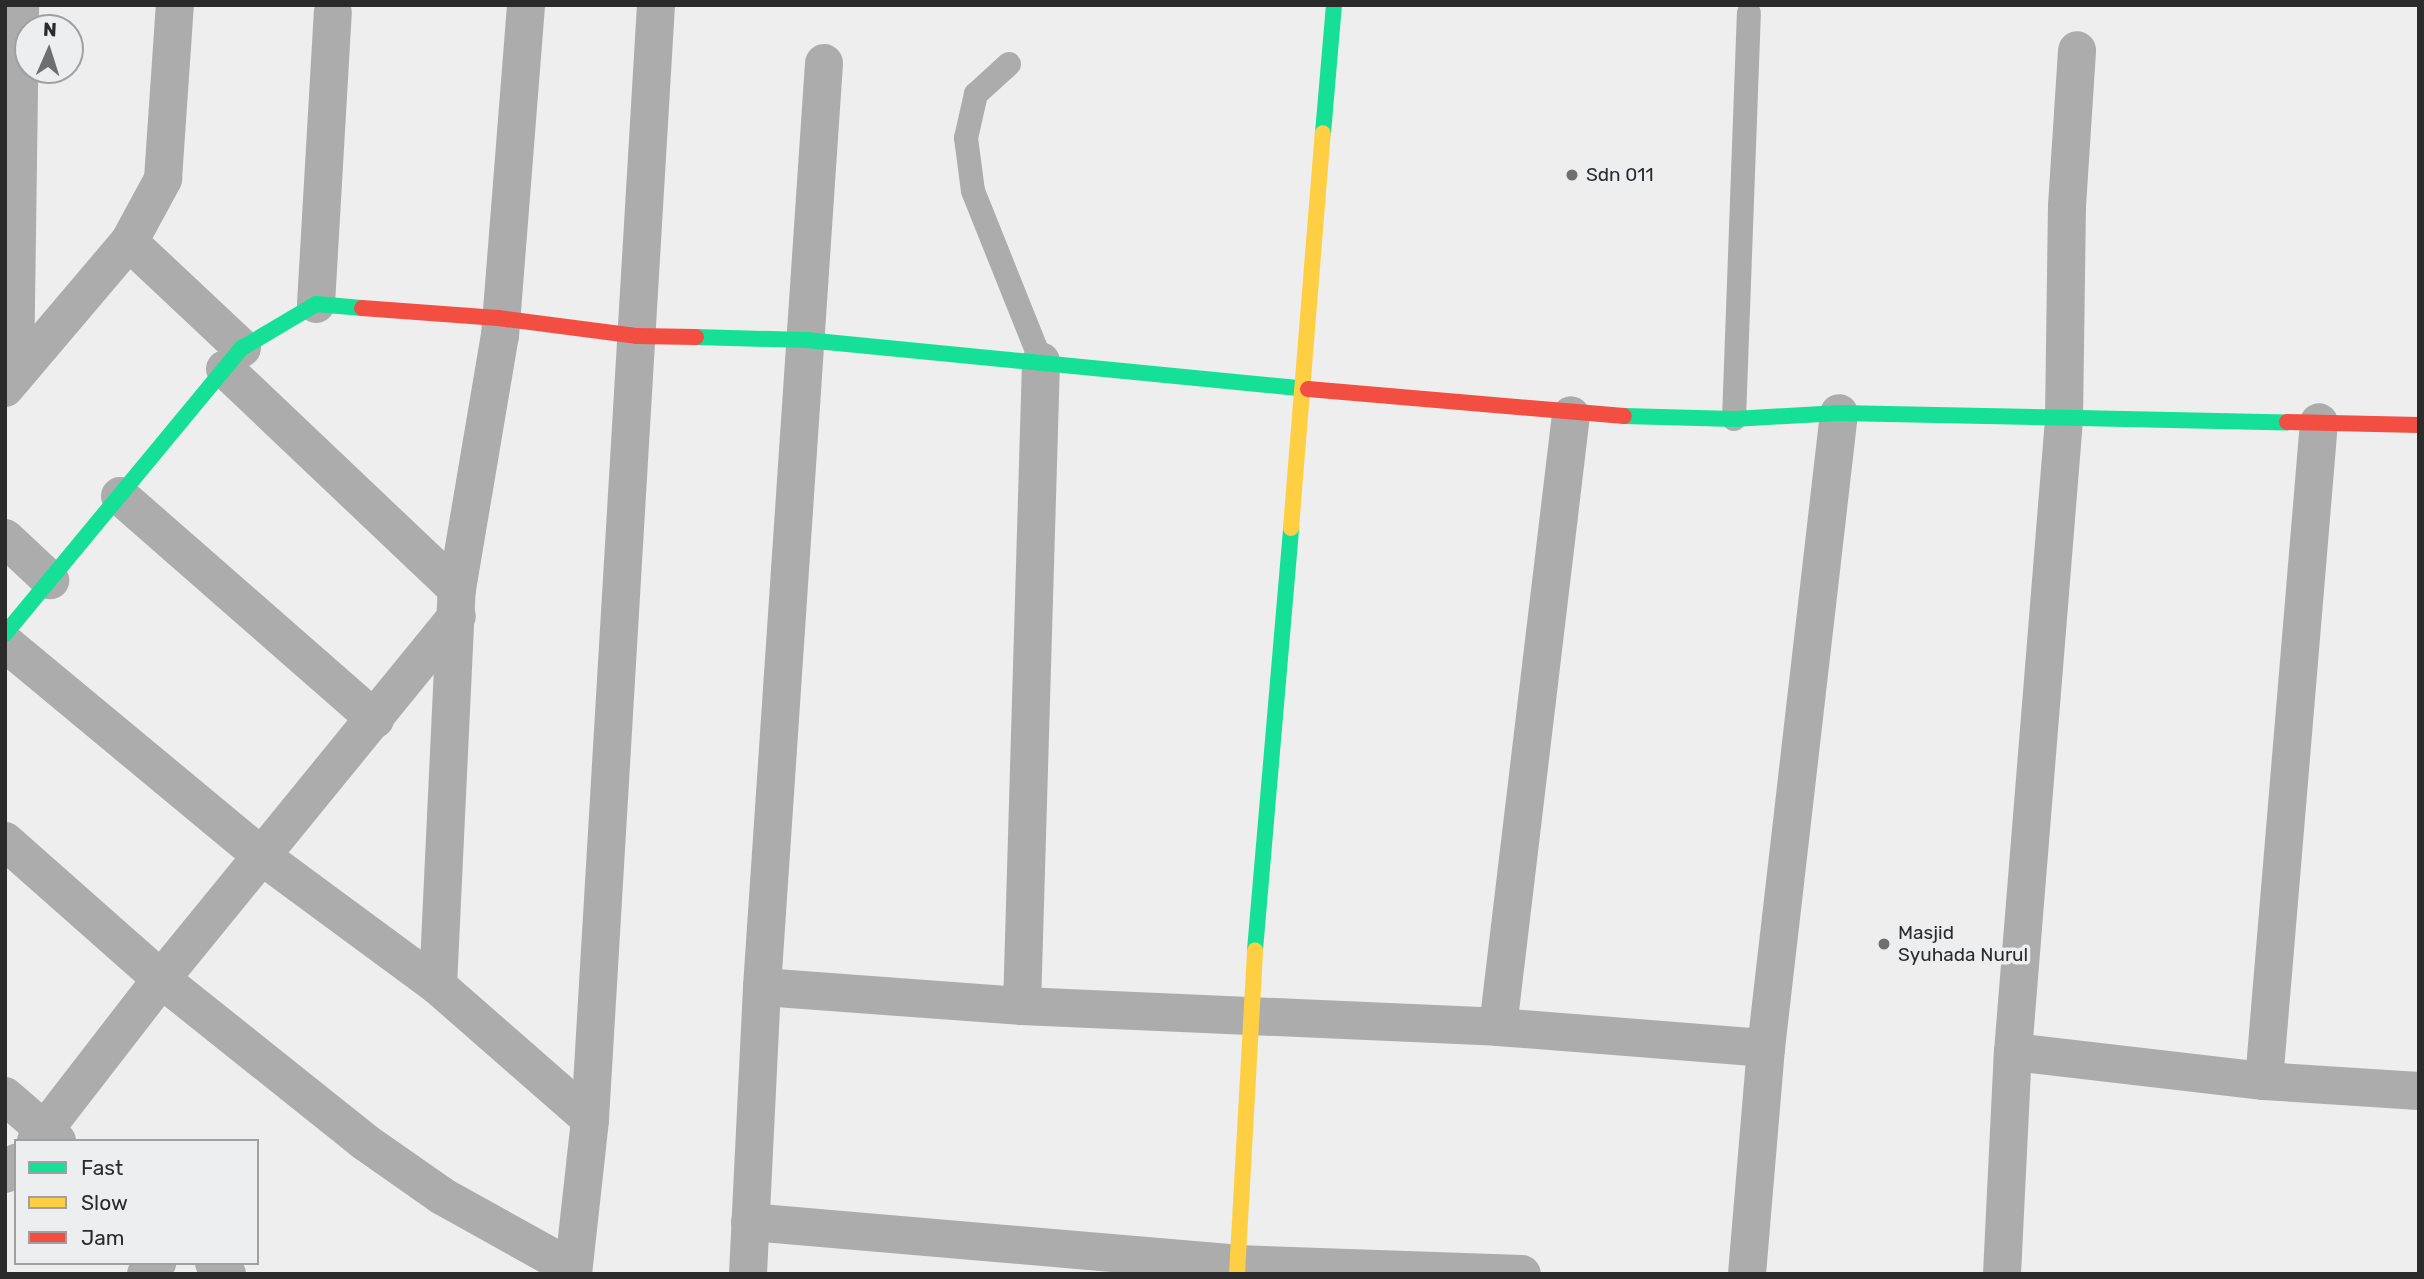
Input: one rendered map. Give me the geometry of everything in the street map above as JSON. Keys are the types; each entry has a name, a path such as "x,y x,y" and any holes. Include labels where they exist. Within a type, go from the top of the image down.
{"street":[{"path":"10,382 20,5"},
{"path":"10,382 129,242 163,179 174,5"},
{"path":"438,986 457,603 500,336 498,318 526,5"},
{"path":"5,841 161,979 366,1142 442,1196 573,1271 590,1119 656,5"},
{"path":"1237,1269 1250,1015 1299,391 1334,5"},
{"path":"316,304 332,12"},
{"path":"2001,1274 2013,1052 2064,419 2067,206 2077,50"},
{"path":"748,1274 762,987 824,63"},
{"path":"129,242 457,603"},
{"path":"5,634 234,359 316,304 498,318 636,336 806,340 1041,361 1299,391 1571,415 1734,419 1839,413 2419,425"},
{"path":"1022,1006 1041,361"},
{"path":"1747,1274 1766,1048 1839,413"},
{"path":"1498,1027 1571,415"},
{"path":"2264,1081 2319,422"},
{"path":"120,496 375,719"},
{"path":"5,538 50,580"},
{"path":"5,1096 46,1138 161,979 375,719 457,603"},
{"path":"5,643 263,857 438,986 590,1119"},
{"path":"762,987 1022,1006 1498,1027 1766,1048"},
{"path":"2013,1052 2264,1081 2419,1091"},
{"path":"750,1222 1237,1269 1522,1274"}],"lane":[{"path":"1734,419 1749,13"},
{"path":"1009,64 976,94 966,138 973,191 1041,361"}],"traffic: fast":[{"path":"1323,133 1334,5"},
{"path":"5,634 242,348 316,304 362,308"},
{"path":"696,337 806,340 1308,389"},
{"path":"1624,416 1734,419 1839,413 2287,422"},
{"path":"1255,950 1291,528"}],"traffic: slow":[{"path":"1291,528 1323,133"},
{"path":"1237,1274 1255,950"}],"traffic: jam":[{"path":"362,308 498,318 636,336 696,337"},
{"path":"1308,389 1624,416"},
{"path":"2287,422 2419,425"}],"place":[{"name":"Sdn 011","path":"1572,175"},
{"name":"Masjid Syuhada Nurul","path":"1884,944"}]}
